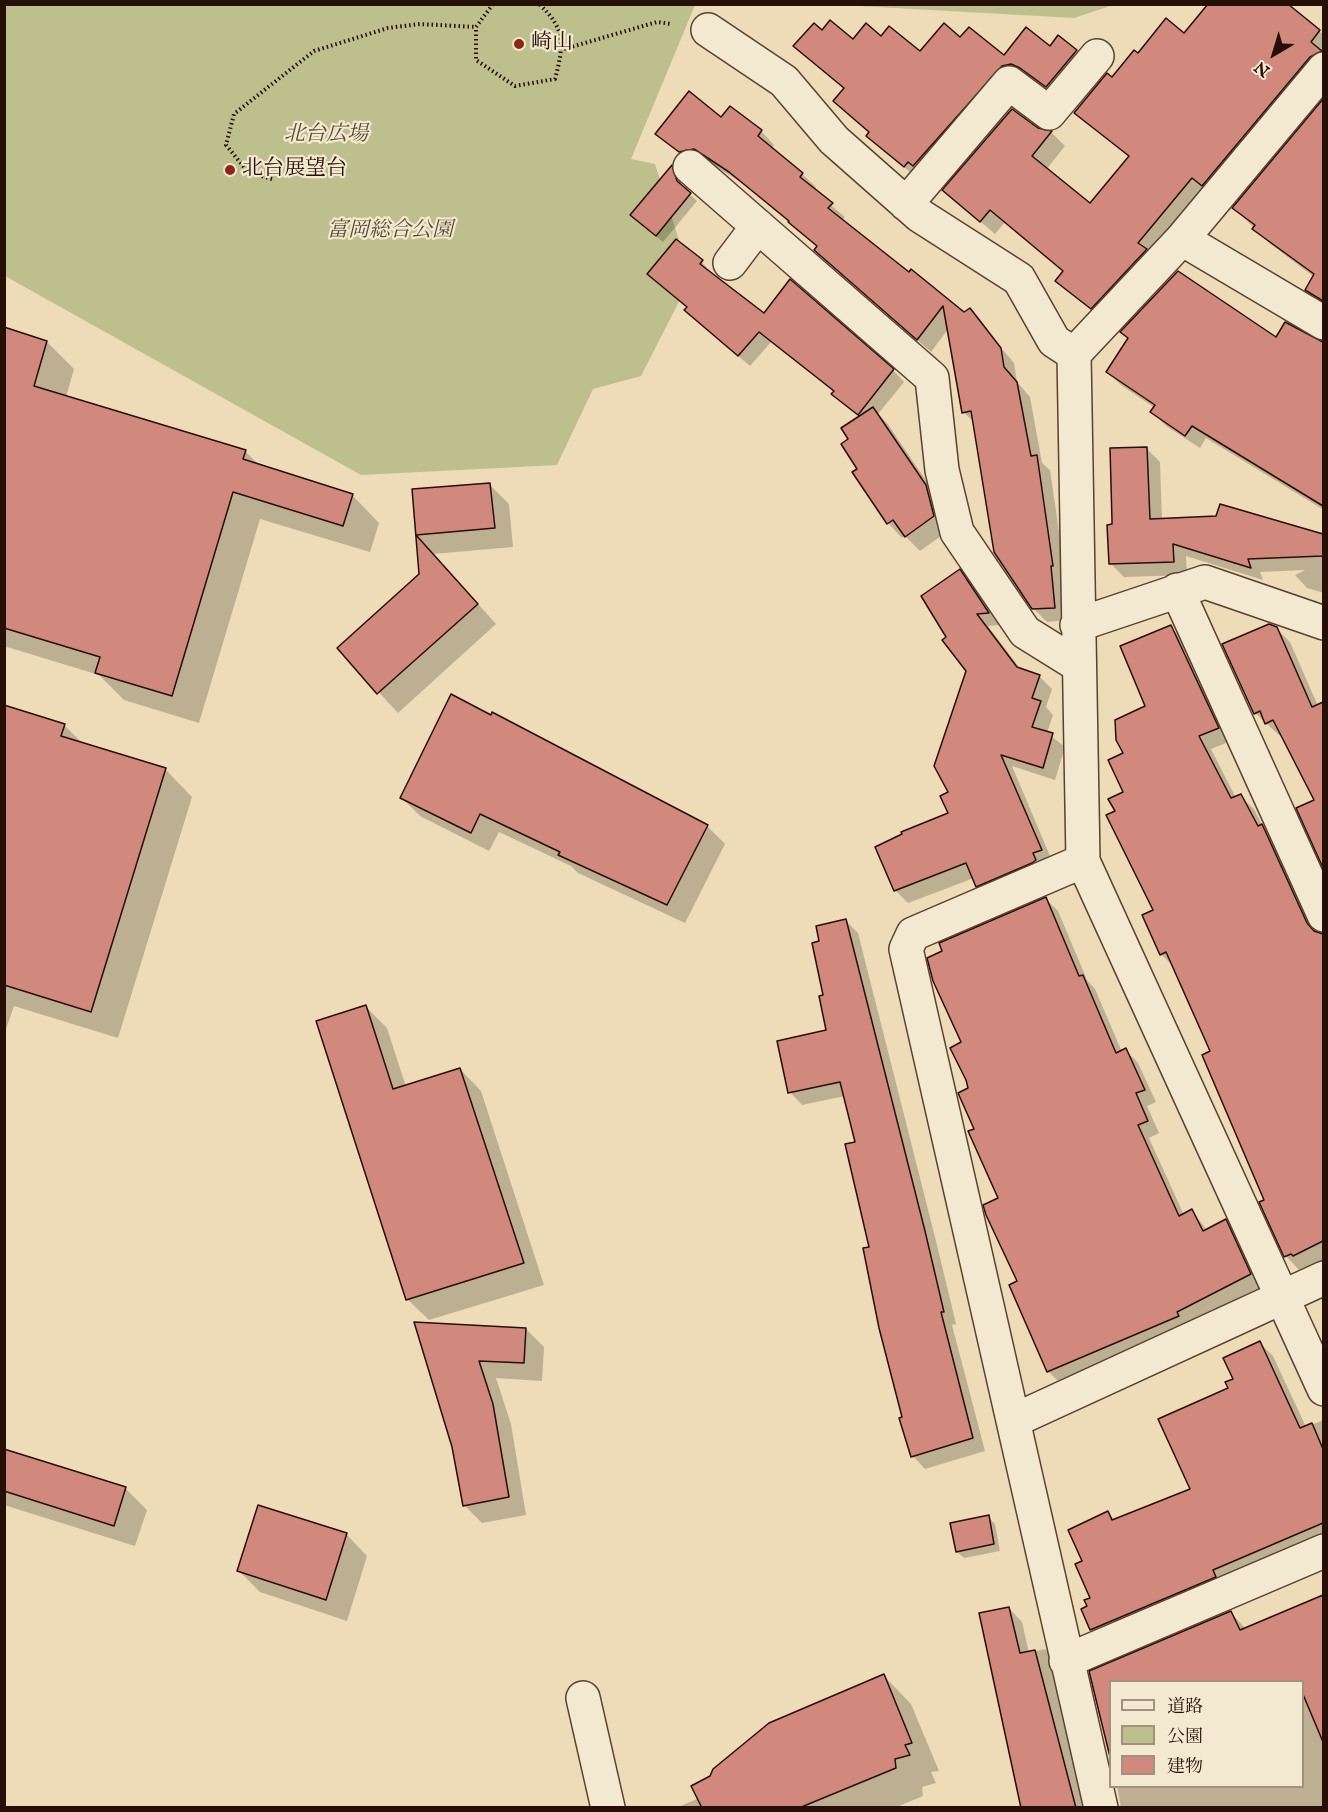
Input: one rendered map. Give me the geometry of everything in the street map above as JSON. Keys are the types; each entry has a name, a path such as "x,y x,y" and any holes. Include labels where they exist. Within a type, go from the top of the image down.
{"street":[{"path":"708,30 784,81 834,140 906,204 1019,279 1054,341 1074,354"},
{"path":"906,204 1009,83 1049,113 1097,56"},
{"path":"1323,69 1182,239 1074,354 1077,625 1083,861 1323,1389"},
{"path":"690,167 932,378 942,470 957,532 1025,632 1078,664"},
{"path":"730,263 758,226"},
{"path":"1182,239 1323,323"},
{"path":"1077,625 1205,582 1323,623"},
{"path":"1177,590 1323,915"},
{"path":"1083,861 913,934 906,949 1015,1420 1066,1661 1101,1808"},
{"path":"1015,1420 1323,1278"},
{"path":"1066,1661 1323,1551"},
{"path":"583,1698 608,1808"}],"path":[{"path":"493,4 476,27 476,60 515,86 555,79 563,49 555,19 538,4"},
{"path":"563,49 657,22 708,30"},
{"path":"272,179 248,172 226,146 234,114 314,51 388,28 420,24 476,27"}],"green space":[{"name":"富岡総合公園","path":"5,5 695,5 631,159 655,164 691,278 641,376 593,389 557,465 361,475 5,276"},
{"path":"841,5 1113,5 1074,18"}],"building":[{"path":"1208,4 1288,4 1320,30 1311,42 1322,51 1310,57 1202,186 1192,178 1138,243 1147,249 1091,309 1055,281 1063,271 990,210 980,222 942,190 1012,109 1038,128 1052,131 1032,156 1090,203 1129,156 1074,113 1107,73 1112,77 1134,50 1138,53 1166,18 1184,33"},
{"path":"830,20 853,39 866,23 881,36 889,26 920,51 944,23 960,37 969,27 1004,55 1026,27 1050,46 1058,35 1077,50 1046,87 1020,68 1011,64 1002,66 913,166 908,162 904,167 866,136 869,132 833,101 844,88 793,46 814,23 822,30"},
{"path":"689,91 721,117 730,106 762,130 758,136 803,173 800,177 833,203 828,208 909,272 911,269 964,312 970,308 1001,348 1004,367 1017,382 1031,456 1037,455 1053,566 1051,566 1055,608 1032,609 994,552 971,411 962,413 943,306 917,340 814,250 817,246 729,172 694,149 679,152 655,134"},
{"path":"1323,99 1323,301 1305,290 1314,274 1252,229 1255,225 1232,208"},
{"path":"672,165 677,181 691,193 656,236 630,215"},
{"path":"676,239 703,260 700,264 764,313 790,279 894,369 858,415 831,394 834,391 759,332 738,356 684,310 687,307 647,274"},
{"path":"1178,271 1276,337 1285,322 1323,342 1323,506 1192,426 1185,436 1150,412 1155,405 1106,372 1128,338 1120,332"},
{"path":"4,327 47,341 34,386 246,450 243,459 353,494 343,526 233,492 172,696 95,673 100,657 4,628"},
{"path":"873,407 926,485 934,516 905,537 893,520 887,524 852,472 857,469 841,444 848,439 841,428"},
{"path":"1147,447 1150,519 1216,516 1220,504 1323,534 1323,556 1248,559 1251,568 1173,544 1174,562 1109,564 1107,525 1112,524 1110,448"},
{"path":"490,483 495,528 416,535 478,604 377,694 337,648 419,574 412,489"},
{"path":"960,569 989,613 977,614 1017,667 1040,675 1032,698 1041,701 1032,727 1053,733 1043,768 1001,755 1042,850 1033,853 1036,860 1032,863 976,887 966,863 894,891 875,847 902,834 901,832 948,813 940,796 948,792 934,766 966,671 942,640 946,637 921,596"},
{"path":"1269,624 1277,627 1312,707 1323,702 1323,868 1296,808 1314,800 1273,720 1265,724 1260,711 1254,714 1222,644"},
{"path":"1171,625 1219,728 1199,736 1231,798 1241,794 1258,826 1262,824 1307,923 1314,931 1323,934 1323,1241 1293,1256 1291,1254 1284,1257 1259,1202 1264,1200 1202,1055 1210,1051 1166,952 1160,955 1142,915 1153,910 1106,815 1115,811 1108,799 1123,792 1108,760 1123,753 1116,740 1115,720 1145,706 1120,646"},
{"path":"451,694 491,715 492,712 708,825 667,905 558,855 560,852 480,814 471,833 400,798"},
{"path":"4,705 65,724 61,736 166,768 91,1012 4,985"},
{"path":"1046,897 1079,976 1083,975 1116,1053 1126,1048 1145,1090 1136,1093 1148,1121 1138,1125 1179,1216 1192,1209 1203,1231 1226,1219 1251,1274 1177,1312 1179,1316 1047,1372 1009,1285 1017,1281 983,1205 998,1198 968,1131 974,1129 958,1093 968,1088 950,1048 961,1042 933,981 927,958 942,951 939,943"},
{"path":"846,919 925,1231 944,1312 941,1312 973,1438 911,1457 899,1418 902,1417 879,1328 863,1248 869,1247 845,1144 855,1142 840,1082 788,1093 777,1041 826,1030 819,996 823,995 812,943 819,941 816,926"},
{"path":"366,1005 393,1089 460,1068 524,1263 406,1300 316,1021"},
{"path":"414,1322 526,1328 524,1363 479,1361 493,1404 509,1497 463,1506 452,1447"},
{"path":"1260,1341 1300,1428 1312,1423 1323,1449 1323,1523 1213,1570 1216,1577 1090,1630 1081,1609 1087,1606 1084,1600 1090,1598 1075,1564 1082,1561 1068,1530 1108,1511 1112,1520 1190,1489 1158,1419 1228,1388 1225,1382 1233,1379 1223,1358"},
{"path":"4,1449 126,1487 114,1526 4,1491"},
{"path":"258,1505 347,1533 326,1600 237,1571"},
{"path":"989,1515 994,1544 956,1552 950,1523"},
{"path":"1323,1595 1323,1742 1304,1697 1304,1680 1109,1680 1109,1753 1089,1671 1231,1611 1240,1630"},
{"path":"1009,1607 1020,1653 1035,1650 1076,1808 1021,1808 979,1613"},
{"path":"884,1674 912,1743 905,1745 910,1755 895,1759 896,1768 799,1808 702,1808 691,1786 710,1776 713,1769 769,1723"}],"place":[{"name":"崎山","path":"519,44"},
{"name":"北台展望台","path":"230,170"}],"park label":[{"name":"北台広場","path":"326,136"}]}
